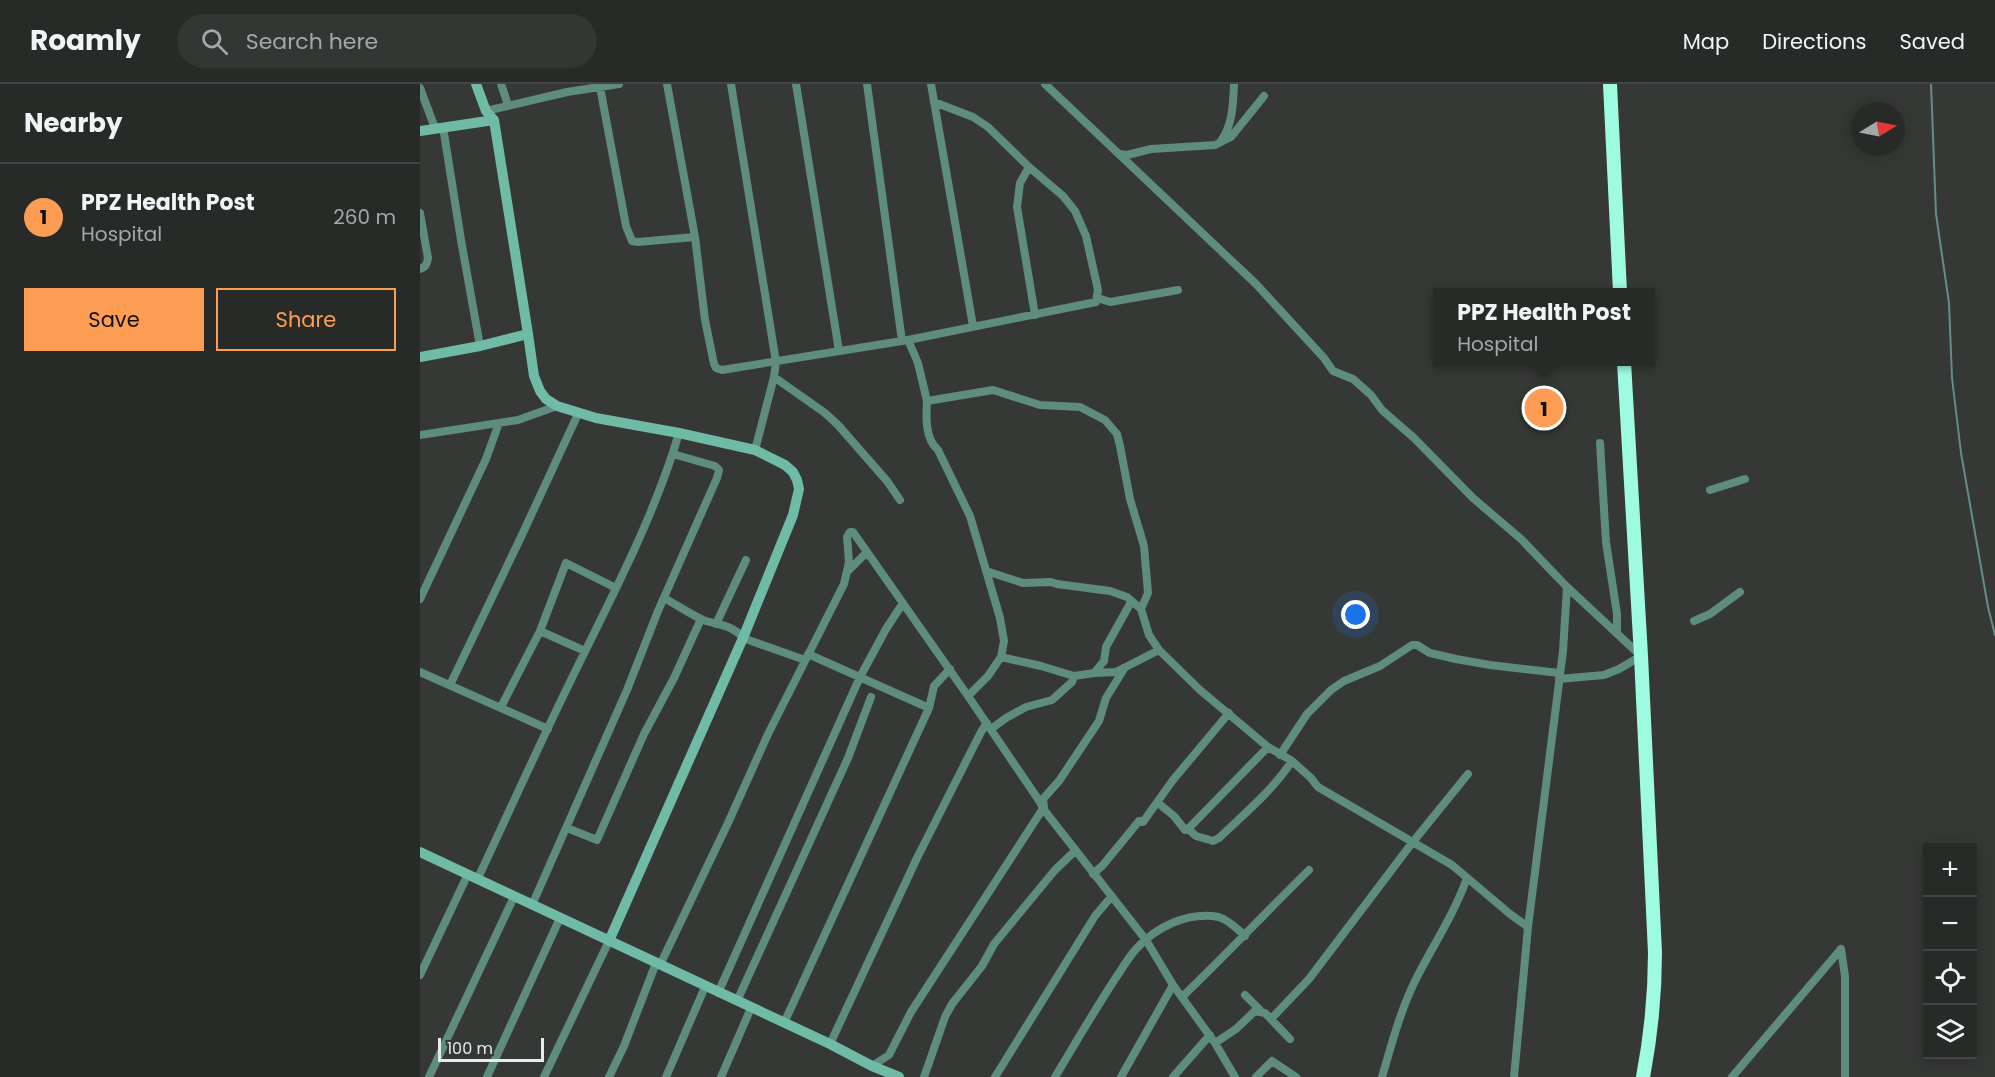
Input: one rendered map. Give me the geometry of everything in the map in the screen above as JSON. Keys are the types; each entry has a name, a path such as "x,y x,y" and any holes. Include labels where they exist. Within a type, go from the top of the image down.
{"highway":[{"path":"1610,84 1620,288"},
{"path":"1624,366 1655,953 1651,1035 1643,1077"}],"street":[{"path":"476,84 490,116 534,376 546,399 578,414 755,450 785,465 793,472 799,489 793,515 743,638 609,941 544,1077"},
{"path":"501,84 508,105"},
{"path":"420,131 490,116 508,105 566,88 619,84"},
{"path":"667,84 695,237 705,320 714,364 716,368 722,370 905,340 1096,302 1098,298 1086,237 1075,211 1063,196 973,117 934,102"},
{"path":"732,84 776,362 755,450"},
{"path":"796,84 839,351"},
{"path":"867,84 905,340 918,363 927,401 925,413 932,445 938,450 970,516 1000,618 1004,641 1001,657 988,676 968,696"},
{"path":"931,84 973,326"},
{"path":"1045,84 1256,284 1324,358 1333,371 1346,375 1359,384 1382,410 1414,438 1473,498 1521,539 1567,587 1641,656 1604,675 1559,676 1490,666 1430,653 1417,645 1412,645 1380,666 1353,676 1330,690 1307,714 1280,755"},
{"path":"1220,142 1232,116 1234,84"},
{"path":"600,87 626,226 632,241 695,237"},
{"path":"420,88 439,127 480,346"},
{"path":"1119,154 1127,155 1151,149 1215,145 1231,137 1264,96"},
{"path":"1029,167 1020,183 1017,207 1035,315"},
{"path":"420,213 428,258 427,264 420,269"},
{"path":"1098,298 1110,302 1178,290"},
{"path":"420,357 528,334"},
{"path":"774,377 832,419 887,481 900,500"},
{"path":"927,401 993,390 1040,405 1080,407 1105,420 1116,434 1120,446 1129,493 1146,557 1148,592 1141,609"},
{"path":"421,437 531,417 557,406"},
{"path":"450,686 578,414"},
{"path":"420,599 486,459 498,423"},
{"path":"420,975 548,729 616,588 673,454 679,433"},
{"path":"1600,443 1606,542 1617,614 1617,632"},
{"path":"532,905 627,690 719,470 715,466 673,454"},
{"path":"1710,490 1745,479"},
{"path":"609,1077 658,964 843,584 849,562 848,534 850,532 855,534 950,669 1043,808 1146,940 1173,985 1210,1035 1235,1077"},
{"path":"847,572 867,552"},
{"path":"716,624 746,560"},
{"path":"501,707 540,631 566,563 616,588"},
{"path":"986,571 1023,583 1051,582 1057,585 1110,591 1127,597 1141,609 1149,635 1159,650 1190,681 1268,747 1292,761 1318,787 1443,859 1528,927"},
{"path":"1514,1077 1528,927 1551,753 1567,587"},
{"path":"1694,621 1710,614 1740,592"},
{"path":"664,598 701,619 730,627 743,638 806,657 860,677 928,708"},
{"path":"1094,673 1104,661 1106,647 1131,602"},
{"path":"718,993 860,677 903,603"},
{"path":"567,828 597,840 644,734 674,678 701,619"},
{"path":"540,631 585,651"},
{"path":"1001,657 1074,676 1116,672 1159,650"},
{"path":"784,1023 928,708 934,687 950,669"},
{"path":"872,1066 888,1055 910,1012 1043,808 1043,800 1059,781 1099,721 1106,698 1124,669"},
{"path":"420,672 548,729"},
{"path":"830,1044 917,858 981,732 1026,707 1052,700 1072,682 1074,676"},
{"path":"737,1001 848,758 871,697"},
{"path":"1093,874 1140,822 1143,822 1173,780 1228,713"},
{"path":"1188,829 1268,747"},
{"path":"1158,803 1174,816 1185,830 1188,829 1196,837 1214,841 1220,838 1278,782 1292,761"},
{"path":"1271,1019 1309,980 1412,843 1468,774"},
{"path":"924,1077 945,1017 952,1004 982,966 994,944 1055,870 1076,851"},
{"path":"420,853 899,1077"},
{"path":"1182,998 1245,936 1277,899 1309,870"},
{"path":"1382,1077 1406,1001 1448,924 1467,878"},
{"path":"429,1077 514,897"},
{"path":"995,1077 1095,916 1111,897"},
{"path":"1055,1077 1108,990 1135,950 1146,940 1169,923 1207,916 1230,922 1245,936"},
{"path":"487,1077 560,918"},
{"path":"1732,1077 1841,949 1845,976 1845,1077"},
{"path":"1121,1077 1173,985"},
{"path":"666,1077 705,987"},
{"path":"1245,995 1290,1039"},
{"path":"721,1077 751,1008"},
{"path":"1215,1043 1236,1029 1254,1011 1260,1010"},
{"path":"1173,1077 1210,1035"},
{"path":"1256,1077 1272,1061 1296,1077"}],"waterway":[{"path":"1931,84 1936,214 1949,303 1952,378 1961,453 1995,635"}],"place":[{"name":"PPZ Health Post","path":"1544,408"}]}
